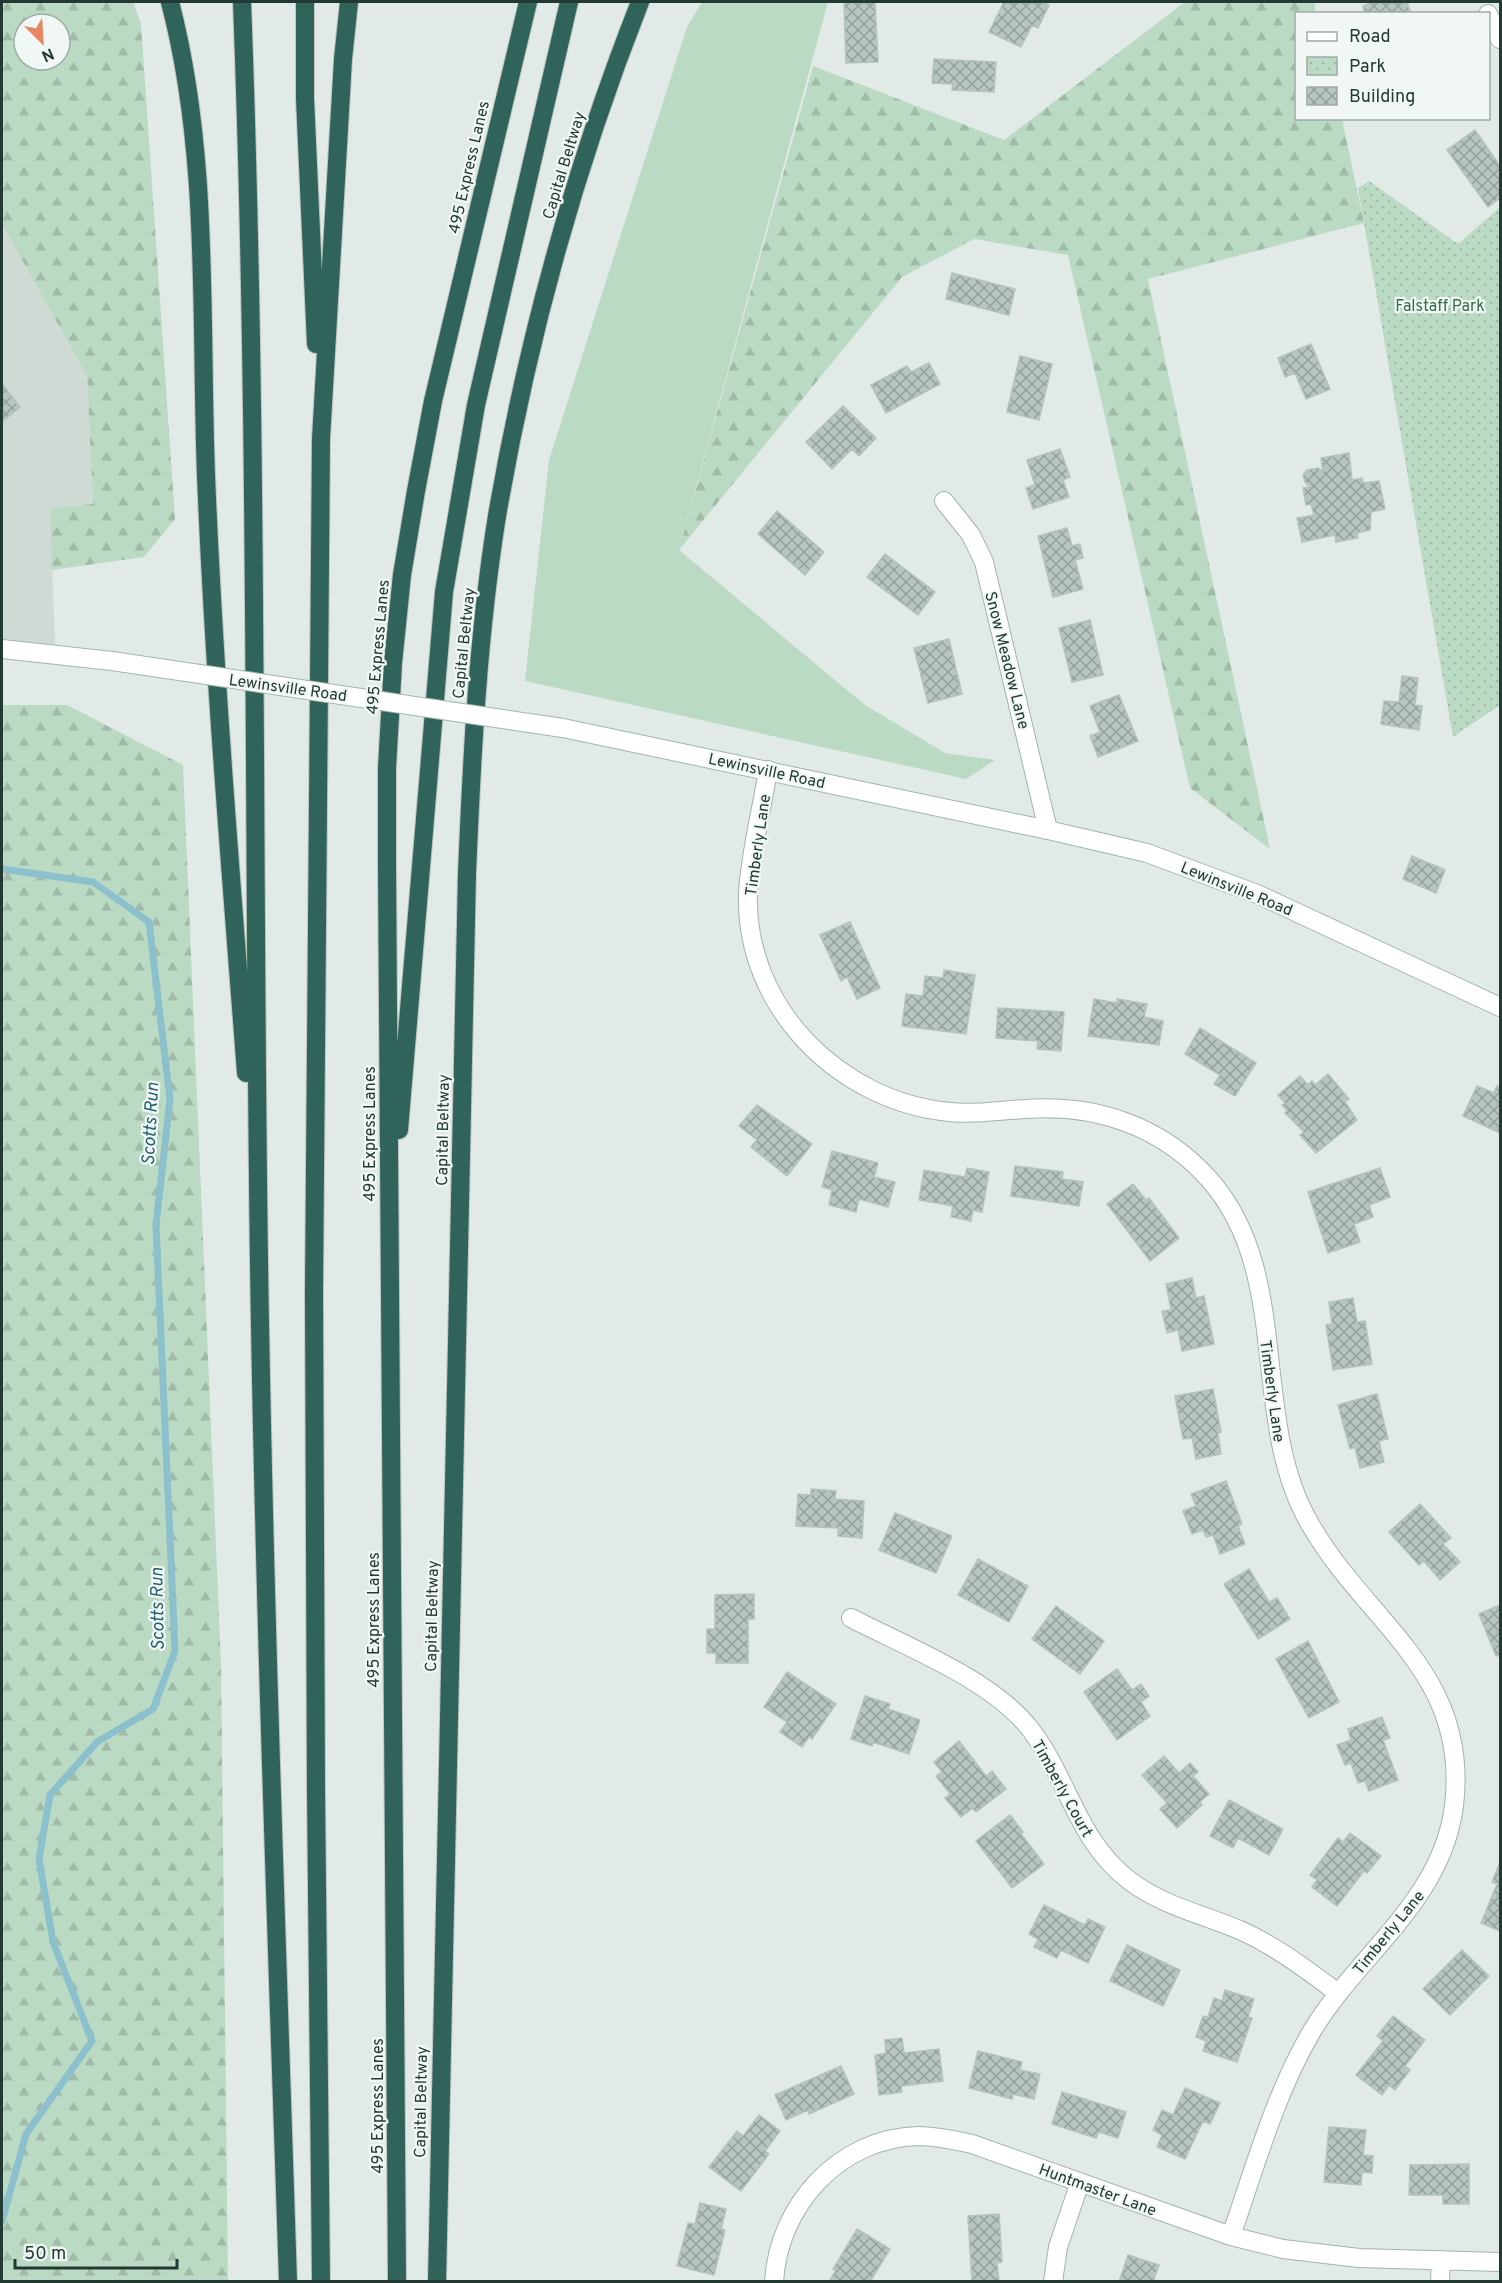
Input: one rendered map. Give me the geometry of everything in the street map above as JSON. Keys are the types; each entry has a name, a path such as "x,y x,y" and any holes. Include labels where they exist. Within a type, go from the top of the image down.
{"highway":[{"path":"170,2 188,94 197,184 215,652 259,1263"},
{"path":"242,2 252,566 259,1263 266,1601 288,2282"},
{"path":"305,2 305,98 321,439"},
{"path":"321,2282 314,1315 321,439 342,70 349,2"},
{"name":"495 Express Lanes","path":"397,2282 387,768 393,663 402,575 433,401 528,2"},
{"path":"389,1248 444,592 476,405 568,2"},
{"name":"Capital Beltway","path":"437,2282 467,873 472,757 482,636 499,507 520,399 548,283 583,160 640,2"}],"street":[{"path":"1490,18 1500,39"},
{"name":"Snow Meadow Lane","path":"944,501 971,535 984,562 1048,830"},
{"name":"Lewinsville Road","path":"2,649 112,661 563,728 768,770 1147,853 1257,894 1500,1008"},
{"name":"Timberly Lane","path":"768,770 748,892 750,926 757,957 769,988 786,1019 809,1046 833,1068 861,1087 890,1100 920,1108 954,1113 1059,1107 1092,1111 1124,1120 1155,1135 1184,1155 1210,1180 1229,1207 1244,1236 1254,1266 1281,1448 1292,1485 1308,1522 1329,1554 1409,1649 1428,1677 1442,1706 1451,1738 1456,1773 1454,1807 1447,1838 1435,1869 1407,1912 1338,1993 1313,2029 1292,2070 1231,2236"},
{"name":"Timberly Court","path":"851,1618 985,1688 1011,1708 1031,1730 1048,1758 1087,1835 1107,1860 1131,1882 1158,1898 1244,1932 1281,1952 1338,1993"},
{"name":"Huntmaster Lane","path":"774,2282 780,2239 795,2209 812,2186 833,2167 864,2149 891,2140 917,2136 948,2138 1231,2236 1283,2249 1331,2256 1500,2262"},
{"path":"1053,2282 1058,2247 1080,2182"},
{"path":"1440,2282 1441,2260"}],"shaded area":[{"path":"2,224 87,376 93,504 50,508 55,644 2,644"}],"green space":[{"path":"2,2 133,2 141,24 175,519 144,557 52,570 50,508 93,504 87,376 2,224"},
{"path":"702,2 828,2 679,550 865,705 945,753 995,760 966,779 525,681 549,460 687,27"},
{"path":"1185,2 1314,2 1316,12 1295,12 1295,120 1342,120 1364,223 1148,279 1270,849 1190,788 1068,255 974,239 902,277 679,550 813,66 1004,140"},
{"name":"Falstaff Park","path":"1369,181 1458,244 1500,207 1500,705 1453,737 1358,188"},
{"path":"2,705 67,705 183,765 221,1665 228,2281 2,2281"}],"building":[{"path":"844,2 875,2 878,62 846,63"},
{"path":"1004,2 1043,2 1049,5 1038,28 1032,25 1021,47 989,32"},
{"path":"1373,2 1407,2 1410,12 1364,12 1363,6"},
{"path":"934,59 996,62 994,92 952,90 953,84 932,83"},
{"path":"1475,130 1500,166 1500,198 1488,207 1447,150"},
{"path":"952,273 1015,289 1009,315 946,299"},
{"path":"1311,344 1330,389 1306,399 1295,373 1285,377 1278,358"},
{"path":"1020,356 1052,364 1039,420 1007,412"},
{"path":"929,363 940,384 886,413 871,385 907,366 911,372"},
{"path":"2,384 20,407 2,422"},
{"path":"843,406 876,438 859,456 852,449 832,469 806,442"},
{"path":"1060,449 1070,477 1063,480 1069,497 1033,509 1026,488 1035,485 1027,460"},
{"path":"1349,453 1352,480 1362,478 1363,483 1379,481 1385,509 1371,512 1370,530 1357,533 1358,538 1336,542 1335,535 1302,542 1297,518 1314,515 1311,504 1306,505 1303,488 1310,487 1303,475 1307,470 1318,468 1323,471 1321,458"},
{"path":"777,511 824,552 805,575 758,534"},
{"path":"1067,528 1072,546 1080,544 1083,558 1075,560 1083,589 1053,597 1038,536"},
{"path":"885,554 935,592 918,615 867,577"},
{"path":"1090,620 1103,675 1072,682 1059,628"},
{"path":"949,639 962,694 928,703 914,648"},
{"path":"1402,676 1418,678 1415,705 1422,706 1419,730 1381,724 1384,701 1399,702"},
{"path":"1119,695 1138,741 1098,757 1090,736 1100,732 1090,706"},
{"path":"1412,856 1445,870 1436,893 1403,879"},
{"path":"850,922 880,988 857,999 847,977 841,981 820,935"},
{"path":"944,970 975,975 966,1034 902,1026 906,994 923,996 925,976 943,978"},
{"path":"1094,999 1117,1003 1117,999 1147,1004 1144,1017 1163,1021 1159,1045 1088,1036"},
{"path":"998,1008 1064,1012 1061,1051 1037,1049 1038,1041 996,1038"},
{"path":"1200,1028 1256,1063 1235,1096 1214,1084 1220,1075 1185,1054"},
{"path":"1328,1074 1349,1099 1345,1102 1357,1120 1316,1153 1300,1135 1304,1132 1285,1113 1287,1111 1282,1105 1285,1103 1278,1095 1300,1076 1308,1085 1312,1081 1315,1085"},
{"path":"1477,1086 1494,1093 1497,1086 1500,1087 1500,1133 1463,1116"},
{"path":"757,1105 812,1144 787,1176 751,1147 757,1140 739,1126"},
{"path":"832,1151 878,1163 874,1177 895,1182 888,1207 859,1199 856,1212 829,1205 832,1190 822,1187"},
{"path":"1015,1166 1063,1172 1062,1179 1083,1182 1079,1206 1011,1196"},
{"path":"967,1168 989,1172 982,1212 973,1210 971,1221 951,1217 953,1206 919,1200 924,1170 965,1177"},
{"path":"1380,1168 1390,1197 1369,1205 1373,1217 1354,1224 1360,1242 1328,1253 1308,1192"},
{"path":"1133,1184 1146,1200 1149,1198 1179,1238 1150,1261 1107,1204"},
{"path":"1192,1278 1196,1298 1204,1296 1214,1344 1182,1351 1178,1330 1167,1333 1162,1311 1171,1310 1166,1284"},
{"path":"1353,1298 1357,1322 1365,1321 1372,1364 1333,1370 1326,1325 1332,1324 1329,1302"},
{"path":"1213,1389 1221,1432 1218,1433 1221,1454 1196,1459 1192,1438 1183,1439 1175,1396"},
{"path":"1377,1394 1388,1439 1379,1441 1384,1462 1360,1468 1355,1447 1350,1449 1338,1405"},
{"path":"1226,1481 1242,1524 1238,1526 1245,1544 1220,1554 1213,1535 1206,1537 1203,1530 1192,1534 1183,1511 1196,1506 1191,1494"},
{"path":"811,1489 836,1491 835,1499 864,1501 862,1538 838,1536 838,1528 796,1526 798,1494 811,1495"},
{"path":"1420,1504 1451,1538 1443,1544 1460,1562 1440,1580 1424,1561 1419,1565 1389,1532"},
{"path":"895,1513 952,1536 936,1573 879,1550"},
{"path":"978,1559 1028,1586 1009,1622 958,1595"},
{"path":"1249,1569 1269,1602 1277,1598 1290,1619 1258,1639 1224,1584"},
{"path":"754,1594 754,1619 748,1619 748,1663 716,1663 716,1653 707,1653 707,1629 715,1629 715,1595"},
{"path":"1500,1605 1500,1658 1499,1655 1496,1656 1479,1614"},
{"path":"1056,1606 1104,1641 1080,1674 1032,1639"},
{"path":"1308,1641 1339,1702 1309,1718 1276,1659"},
{"path":"1117,1669 1132,1690 1141,1684 1149,1696 1141,1702 1150,1716 1117,1740 1084,1692"},
{"path":"787,1672 836,1704 812,1739 809,1737 802,1747 780,1732 787,1722 764,1707"},
{"path":"865,1696 890,1704 888,1709 920,1720 909,1754 873,1742 872,1746 851,1739"},
{"path":"1382,1717 1390,1738 1383,1740 1398,1780 1369,1791 1365,1781 1358,1783 1351,1763 1345,1765 1337,1745 1351,1740 1348,1729"},
{"path":"959,1741 986,1776 992,1771 1006,1789 976,1812 973,1808 961,1817 945,1798 950,1794 936,1776 942,1772 934,1762"},
{"path":"1164,1756 1179,1773 1190,1763 1198,1772 1193,1776 1209,1794 1200,1802 1202,1805 1177,1828 1160,1809 1167,1803 1142,1775"},
{"path":"1229,1800 1283,1829 1269,1855 1238,1838 1233,1848 1210,1836"},
{"path":"1010,1815 1044,1864 1012,1888 976,1841"},
{"path":"1350,1833 1381,1856 1367,1873 1364,1871 1337,1906 1312,1887 1317,1880 1310,1875 1338,1838 1343,1842"},
{"path":"1500,1862 1500,1931 1481,1923 1497,1884 1492,1882"},
{"path":"1044,1905 1085,1925 1088,1919 1105,1927 1088,1963 1061,1950 1057,1958 1034,1947 1038,1939 1029,1934"},
{"path":"1127,1945 1180,1970 1163,2006 1110,1981"},
{"path":"1462,1950 1489,1976 1450,2015 1423,1989"},
{"path":"1225,1990 1254,1999 1248,2017 1252,2018 1237,2062 1203,2051 1206,2041 1196,2037 1203,2016 1208,2017 1214,1998 1222,2001"},
{"path":"1393,2016 1425,2040 1405,2066 1410,2070 1395,2090 1389,2085 1382,2095 1356,2075 1383,2041 1377,2036"},
{"path":"902,2038 904,2053 939,2049 943,2081 901,2086 902,2092 879,2095 875,2055 886,2053 885,2040"},
{"path":"978,2051 1022,2062 1020,2070 1040,2074 1034,2099 1013,2094 1012,2099 969,2088"},
{"path":"841,2066 854,2094 809,2114 808,2110 786,2120 775,2095"},
{"path":"1185,2088 1220,2103 1210,2124 1203,2121 1185,2159 1157,2147 1162,2135 1153,2130 1162,2110 1173,2115"},
{"path":"1062,2092 1126,2112 1118,2138 1099,2132 1096,2138 1052,2124"},
{"path":"759,2115 780,2131 765,2151 769,2154 741,2191 709,2167 737,2131 743,2136"},
{"path":"1329,2127 1366,2130 1363,2155 1373,2156 1372,2173 1362,2172 1361,2185 1324,2182"},
{"path":"1469,2164 1469,2204 1443,2204 1443,2195 1409,2195 1410,2165"},
{"path":"700,2203 726,2209 721,2229 725,2230 714,2275 677,2266 688,2223 695,2224"},
{"path":"999,2214 1002,2262 997,2263 999,2281 972,2282 968,2216"},
{"path":"857,2229 890,2249 870,2282 829,2282 836,2270 833,2269"},
{"path":"1128,2255 1159,2265 1153,2282 1119,2282"}],"waterway":[{"name":"Scotts Run","path":"2,869 93,882 149,922 170,1099 156,1225 175,1651 153,1709 97,1742 50,1795 39,1859 53,1942 92,2041 26,2134 2,2221"}]}
